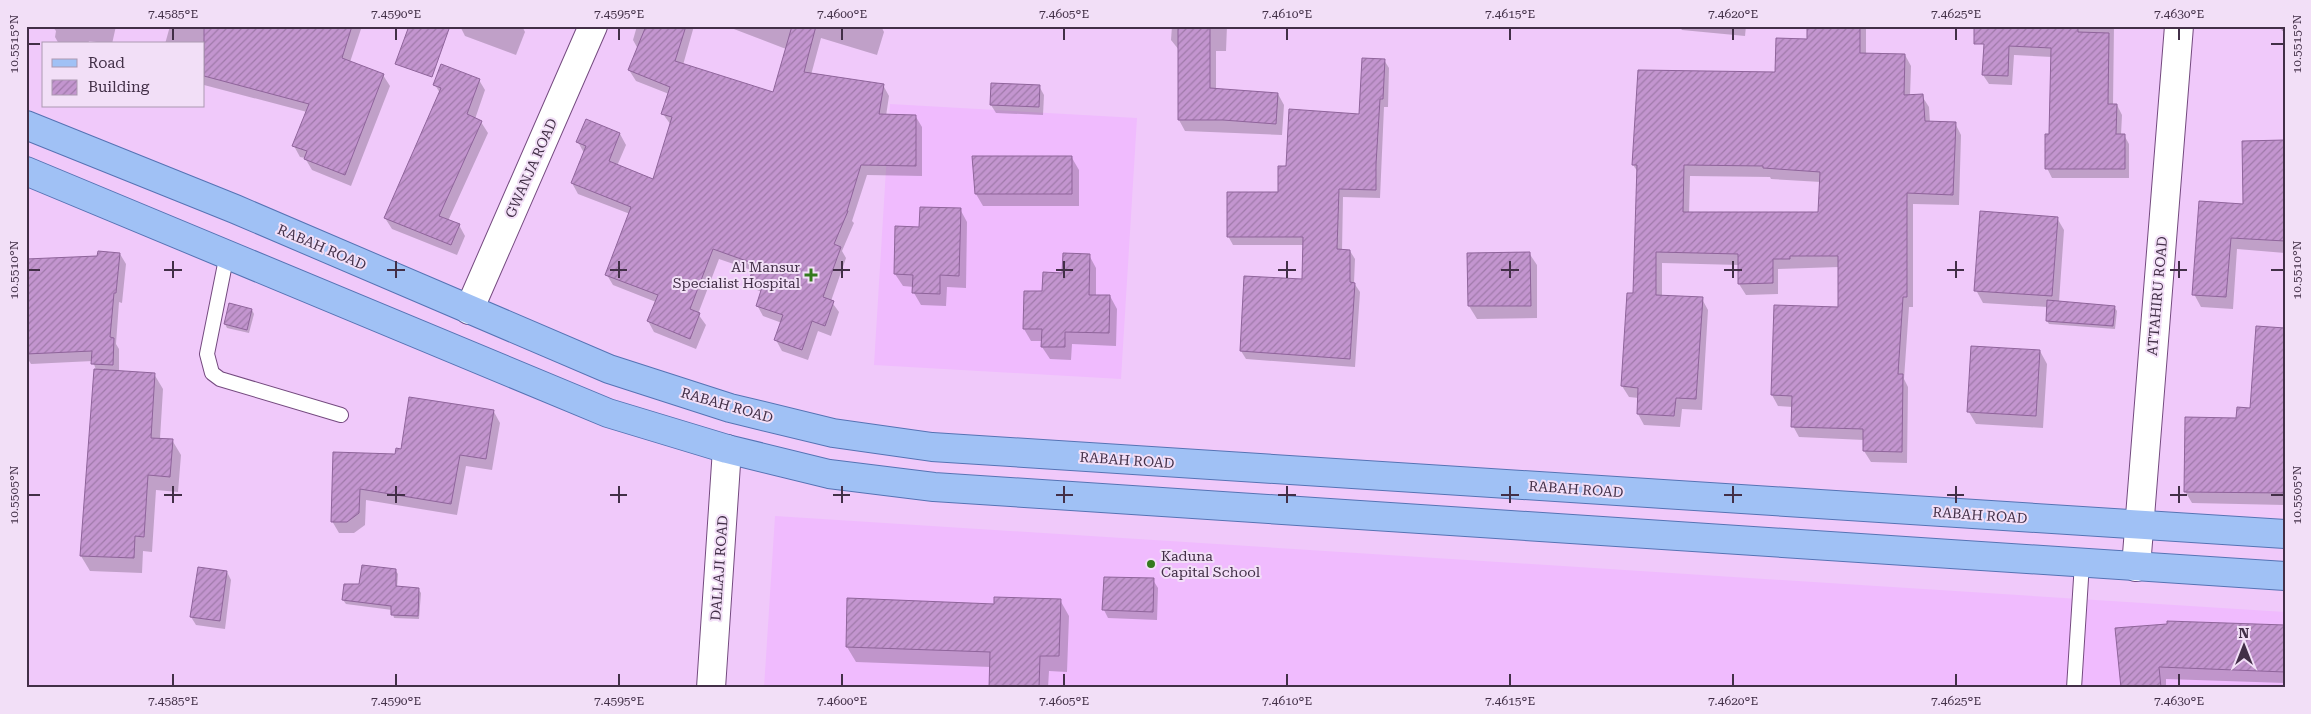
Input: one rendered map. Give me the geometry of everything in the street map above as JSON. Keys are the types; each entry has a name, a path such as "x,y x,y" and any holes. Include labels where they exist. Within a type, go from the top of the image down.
{"main road":[{"name":"RABAH ROAD","path":"26,126 235,209 609,369 730,408 833,433 932,447 2285,534"},
{"path":"26,171 608,413 727,449 830,474 934,487 2285,576"}],"street":[{"name":"GWANJA ROAD","path":"469,310 593,26"},
{"name":"ATTAHIRU ROAD","path":"2136,567 2179,26"},
{"name":"DALLAJI ROAD","path":"712,688 727,449"}],"lane":[{"path":"226,254 207,354 212,373 220,378 341,415"},
{"path":"2074,688 2082,563"}],"shaded area":[{"path":"890,104 1137,118 1121,379 874,365"},
{"name":"Kaduna Capital School","path":"775,516 2285,612 2285,688 764,688"}],"building":[{"path":"204,26 352,26 342,58 384,74 345,175 304,159 307,151 292,146 309,104 205,76"},
{"path":"409,26 450,26 432,77 395,64"},
{"path":"646,26 686,26 675,61 773,92 792,26 816,26 804,72 884,84 879,114 916,115 916,166 861,165 848,211 834,244 841,247 823,297 834,301 825,326 812,321 802,350 774,340 783,315 756,306 763,284 749,280 755,264 713,249 690,309 700,313 690,339 647,321 658,295 605,275 631,207 571,183 586,146 576,142 586,119 620,133 609,161 653,179 672,117 661,114 670,87 628,70"},
{"path":"1178,26 1210,26 1210,88 1278,93 1276,124 1223,120 1178,120"},
{"path":"1807,26 1860,26 1860,53 1905,54 1904,95 1923,94 1925,121 1956,122 1953,195 1907,193 1907,297 1903,297 1898,374 1903,374 1902,452 1863,451 1863,429 1791,427 1792,396 1771,395 1774,305 1838,307 1838,256 1790,256 1790,259 1773,259 1773,283 1738,284 1738,254 1656,252 1656,295 1703,297 1696,399 1676,398 1674,416 1637,414 1638,388 1621,386 1627,293 1633,293 1637,165 1632,165 1638,70 1775,72 1776,38 1807,39","holes":["1684,165 1763,166 1763,168 1820,172 1818,212 1683,212"]},
{"path":"1974,26 2078,26 2078,32 2109,33 2108,104 2117,104 2116,134 2125,134 2125,169 2045,169 2045,134 2049,134 2051,48 2009,46 2008,76 1982,75 1984,44 1974,44"},
{"path":"1362,58 1385,59 1383,99 1380,99 1376,190 1339,189 1337,249 1350,250 1350,282 1355,283 1350,359 1240,351 1244,276 1302,279 1303,237 1227,237 1227,192 1278,192 1278,166 1286,166 1289,109 1359,114"},
{"path":"441,64 480,79 467,114 482,121 439,216 460,224 451,245 384,218 441,88 433,85"},
{"path":"991,83 1040,85 1039,107 990,105"},
{"path":"2285,140 2285,241 2231,238 2226,297 2192,295 2199,201 2243,204 2242,141"},
{"path":"972,156 1072,156 1072,194 975,194"},
{"path":"920,207 961,208 959,276 940,275 940,294 912,293 913,275 894,274 895,226 919,227"},
{"path":"1980,211 2058,217 2052,296 1974,291"},
{"path":"98,251 120,253 110,337 114,338 113,365 91,364 92,351 26,354 26,259 97,256"},
{"path":"1530,252 1531,306 1468,306 1467,253"},
{"path":"1063,253 1090,254 1089,295 1110,295 1109,333 1065,332 1065,347 1041,347 1042,329 1023,329 1024,291 1042,291 1043,272 1062,273"},
{"path":"2047,300 2115,306 2113,326 2046,321"},
{"path":"229,303 252,309 247,330 224,324"},
{"path":"2256,326 2285,328 2285,493 2184,492 2185,417 2236,418 2237,407 2250,408"},
{"path":"1971,346 2040,350 2036,416 1967,412"},
{"path":"94,369 155,373 151,438 173,439 170,477 148,475 144,537 135,536 134,558 80,556"},
{"path":"409,397 494,410 486,459 460,455 451,504 360,489 359,513 347,522 331,522 333,452 395,454 396,448 401,449"},
{"path":"362,565 396,569 396,586 419,588 418,616 391,615 391,606 342,600 344,584 359,584"},
{"path":"198,567 227,571 220,621 190,617"},
{"path":"1104,577 1154,578 1153,612 1102,610"},
{"path":"994,597 1061,599 1059,656 1040,656 1039,688 989,688 990,652 846,647 847,598 994,604"},
{"path":"2167,621 2285,625 2285,672 2159,667 2161,688 2121,688 2115,628 2167,624"}],"place":[{"name":"Al Mansur Specialist Hospital","path":"811,275"},
{"name":"Kaduna Capital School","path":"1151,564"}]}
